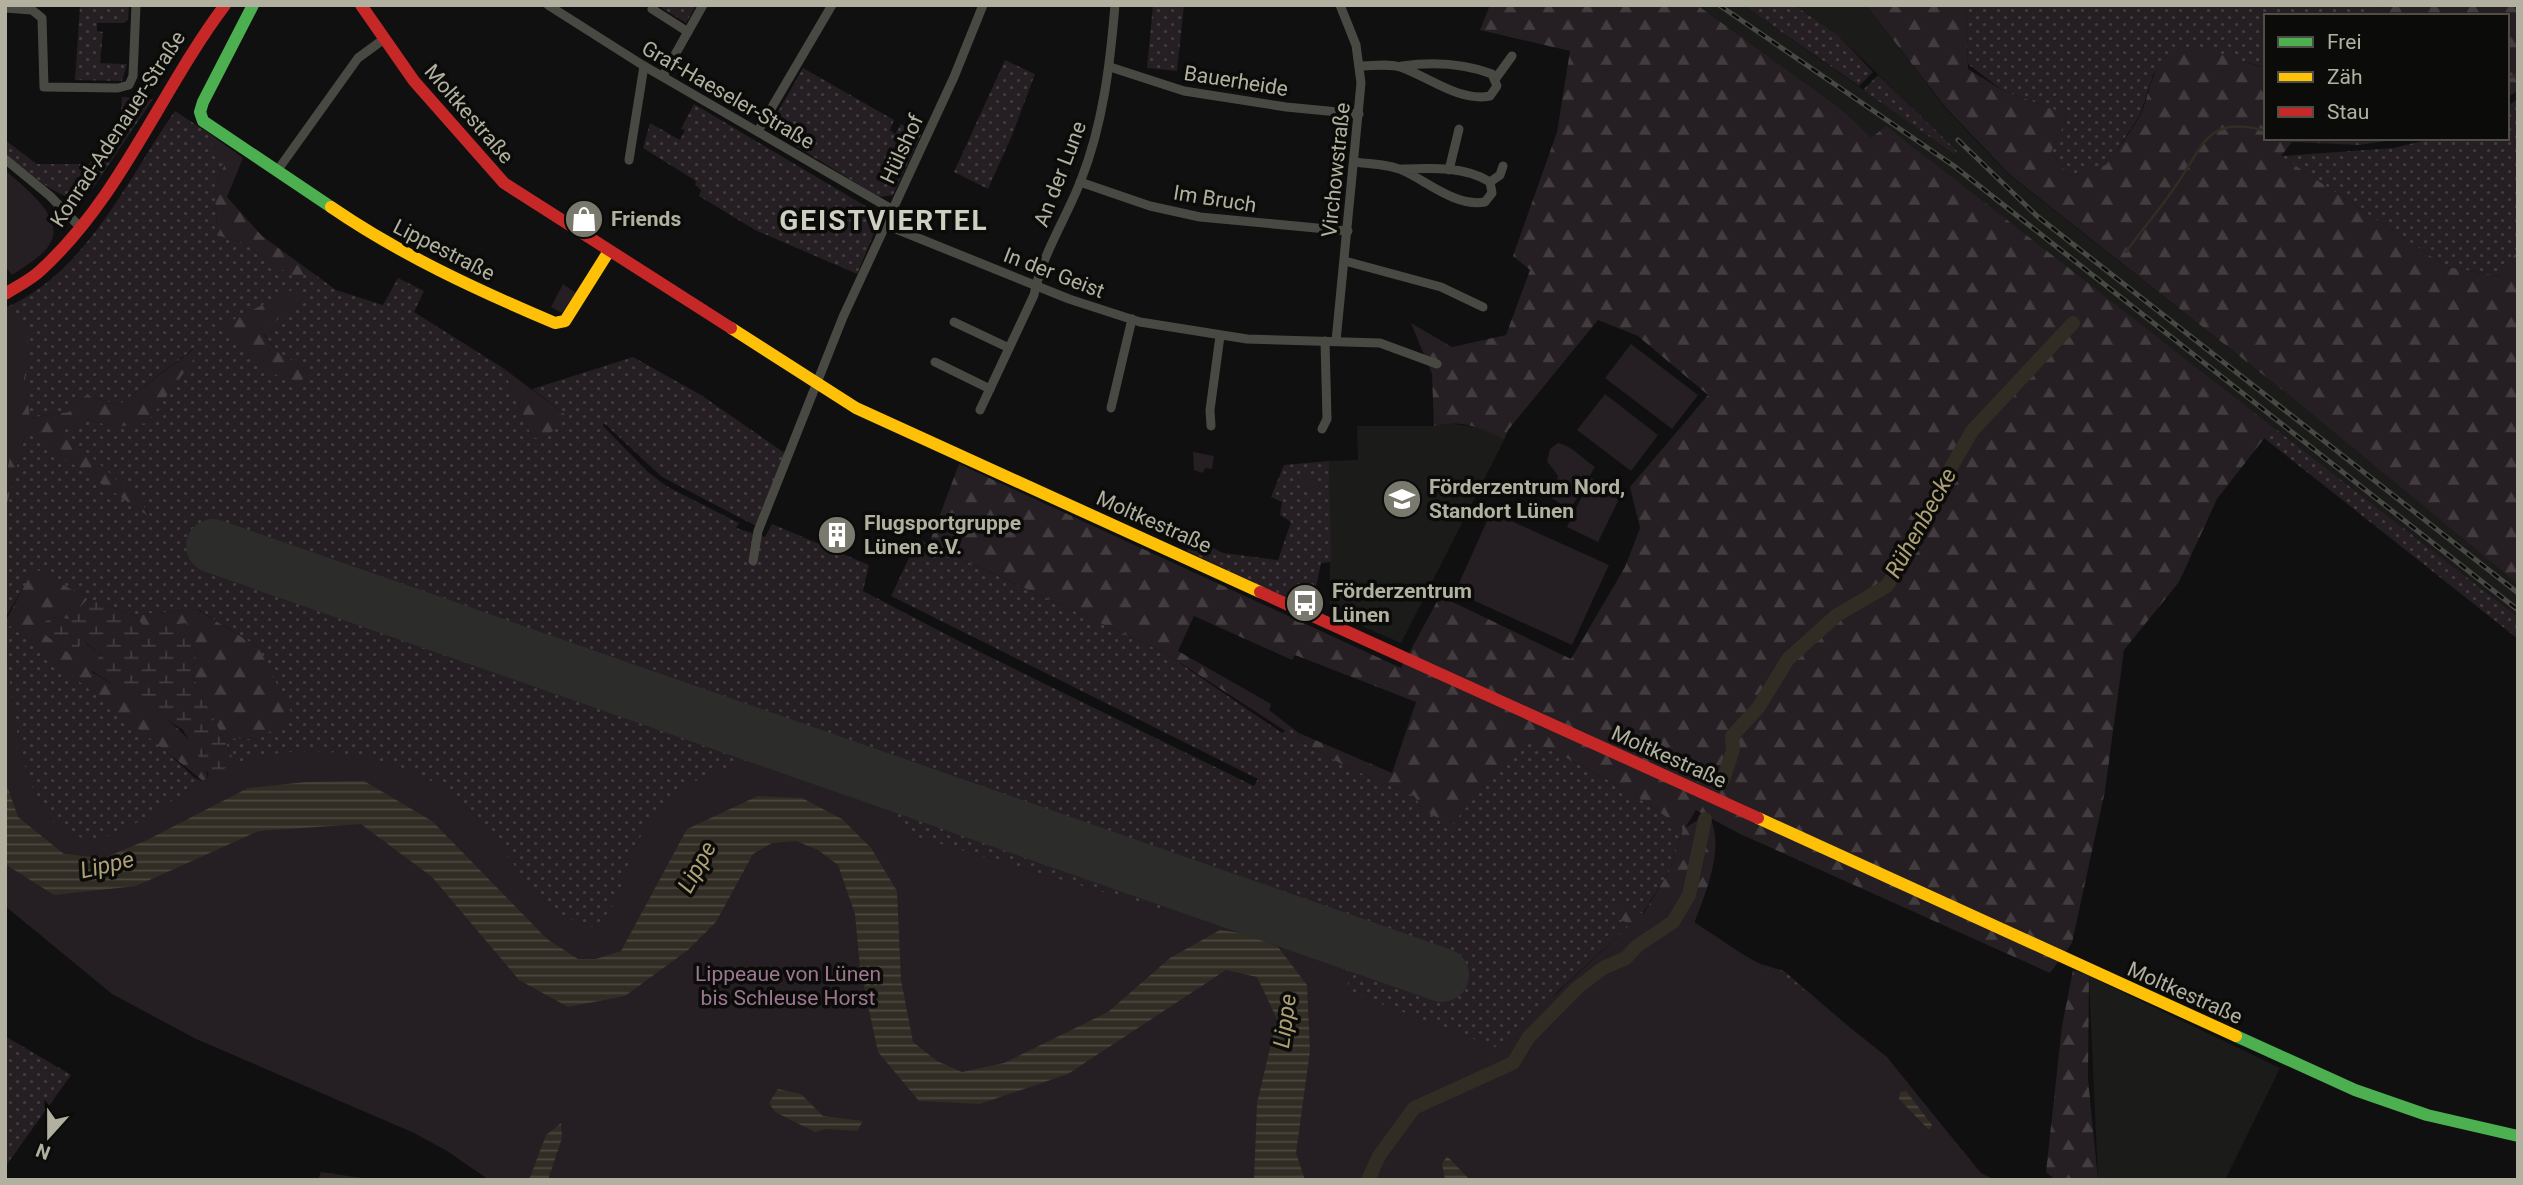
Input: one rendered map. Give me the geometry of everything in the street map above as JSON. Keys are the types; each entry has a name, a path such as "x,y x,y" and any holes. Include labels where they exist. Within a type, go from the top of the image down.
{"street":[{"path":"5,8 32,10 42,18 44,87 118,89 129,85 133,76 136,5"},
{"name":"Konrad-Adenauer-Straße","path":"8,292 38,273 80,227 191,51 225,5"},
{"name":"Lippestraße","path":"253,5 200,112 203,121 373,236 421,262 555,323 565,321 609,251"},
{"name":"Moltkestraße","path":"360,5 414,81 493,174 856,408 2355,1090 2427,1115 2518,1136"},
{"path":"654,5 652,9 688,32"},
{"path":"663,76 703,5"},
{"path":"758,131 832,5"},
{"name":"Hülshof","path":"817,384 860,279 963,58 983,5"},
{"name":"An der Lune","path":"980,410 1080,182 1094,141 1110,67 1115,5"},
{"name":"Virchowstraße","path":"1336,341 1359,114 1360,66 1351,29 1340,5"},
{"name":"Graf-Haeseler-Straße","path":"550,6 644,66 893,210"},
{"path":"277,172 358,58 383,39"},
{"path":"1402,66 1438,85 1486,97 1495,93 1496,78 1512,56"},
{"path":"1360,66 1426,63 1469,68 1496,78"},
{"path":"629,160 644,66"},
{"name":"Bauerheide","path":"1110,67 1184,91 1286,107 1359,114"},
{"path":"1449,170 1459,129"},
{"path":"5,159 50,196 80,227"},
{"path":"1354,162 1402,169 1449,170 1490,182"},
{"path":"1490,182 1500,174 1503,166"},
{"path":"1402,169 1440,192 1475,202 1485,202 1491,198 1493,190 1490,182"},
{"name":"Im Bruch","path":"1080,182 1175,212 1256,224 1348,231"},
{"name":"In der Geist","path":"887,225 1036,285 1132,319 1220,336 1380,343 1437,364"},
{"path":"1345,261 1441,287 1483,307"},
{"path":"1111,408 1132,319"},
{"path":"954,322 1009,348"},
{"path":"1211,426 1210,410 1220,336"},
{"path":"1322,429 1327,419 1325,341"},
{"path":"935,362 990,389"},
{"path":"754,561 758,531 817,384"}],"shaded area":[{"path":"1697,5 1743,5 1954,154 1956,151 1838,35 1794,5 1866,5 1945,108 2009,175 2295,400 2518,583 2518,617 1886,127 1871,139 1840,108"},
{"name":"Förderzentrum Nord, Standort Lünen","path":"1447,423 1482,428 1504,440 1401,643 1330,612 1329,461 1358,460 1357,426 1434,426"},
{"path":"2089,976 2280,1068 2225,1180 2098,1180"}],"green space":[{"path":"80,5 129,5 128,20 124,23 97,23 97,31 103,32 100,63 127,64 122,81 75,80"},
{"path":"663,5 696,5 686,23 662,8"},
{"path":"1153,5 1184,5 1177,71 1147,68"},
{"path":"1490,5 1697,5 1840,108 1871,138 1886,126 2273,427 2217,499 2179,582 2124,650 2105,791 2072,943 2050,973 1738,833 1696,810 1685,828 1702,817 1712,822 1715,850 1710,880 1690,935 1554,996 1631,924 1615,918 1620,904 1643,914 1670,870 1683,829 1607,779 1525,738 1451,826 1424,810 1414,796 1345,766 1297,739 1299,733 1392,773 1416,702 1295,655 1292,660 1194,616 1178,651 1271,704 1269,710 1291,727 1287,732 1165,653 929,544 959,464 1401,668 1440,596 1571,659 1625,567 1640,528 1630,487 1708,395 1638,336 1598,320 1508,430 1504,440 1487,431 1462,424 1434,426 1432,374 1411,323 1452,347 1506,335 1530,270 1513,256 1557,132 1570,51 1480,30"},
{"path":"1743,5 1794,5 1838,35 1873,72 1859,86"},
{"path":"1866,5 1966,5 1968,69 2002,90 2068,115 2051,152 2069,176 2106,165 2140,116 2153,77 2163,60 2181,49 2200,49 2264,66 2264,140 2393,140 2359,145 2292,142 2281,156 2447,267 2499,276 2518,250 2518,584 2295,400 2010,175 1946,108"},
{"path":"1966,5 2381,5 2370,14 2264,14 2264,67 2199,50 2164,59 2153,75 2140,115 2106,166 2069,176 2051,152 2068,115 2002,90 1968,64"},
{"path":"2381,5 2518,5 2518,91 2509,96 2509,14 2370,14"},
{"path":"1005,60 1035,74 988,189 954,172"},
{"path":"803,68 894,120 890,130 895,134 901,124 921,135 893,195 879,197 768,129"},
{"path":"1878,75 1957,151 1954,154 1863,90"},
{"path":"122,97 153,99 93,188 78,199 49,188 5,154 5,140 37,164 89,164 120,124"},
{"path":"2518,99 2518,250 2500,276 2447,267 2281,156 2393,148 2427,140 2509,140 2509,105"},
{"path":"694,104 877,213 879,222 857,274 755,230 699,196 701,190 695,185 696,181 643,148 650,123 680,140 685,130 681,129"},
{"path":"175,111 207,132 224,166 214,188 217,223 213,234 241,242 300,281 306,268 336,290 383,305 398,278 424,291 414,312 503,368 532,437 567,416 532,389 633,357 701,395 786,454 756,526 662,477 604,423 603,426 649,473 668,487 739,523 736,528 765,537 772,524 869,565 863,591 984,654 1254,786 1258,779 891,596 918,539 1165,653 1282,733 1291,727 1299,733 1297,739 1345,766 1414,796 1424,810 1525,738 1607,779 1683,829 1670,870 1642,914 1620,905 1631,924 1554,995 1751,961 1784,971 1889,1061 1981,1173 1995,1180 1305,1180 620,952 248,788 223,738 259,739 259,648 198,609 134,615 88,599 35,569 5,618 5,511 26,431 150,516 139,500 62,431 88,419 114,427 196,347 119,405 86,395 69,412 29,418 25,381 5,422 5,308 34,292 59,272 82,248 121,195","holes":["300,297 263,333 277,351 309,372 298,384 225,325"]},
{"path":"207,132 243,158 227,197 262,236 306,268 301,282 241,242 212,234 217,223 214,188 224,166"},
{"path":"5,170 42,205 53,226 53,237 47,248 12,275 5,266"},
{"path":"563,284 576,293 562,313 551,307"},
{"path":"296,288 300,297 263,334 277,351 309,372 298,385 255,365 225,324"},
{"path":"10,310 28,333 26,367 5,484 5,312"},
{"path":"28,333 25,381 30,418 69,412 86,395 119,405 197,347 199,352 147,423 114,427 88,419 63,431 139,500 151,518 26,432 5,511 5,422 16,336"},
{"path":"1631,344 1698,395 1672,429 1605,378"},
{"path":"503,368 567,416 544,440 532,437"},
{"path":"1605,394 1658,435 1631,471 1577,430"},
{"path":"2273,427 2518,617 2518,639 2264,438"},
{"path":"1558,443 1572,449 1595,467 1570,510 1550,497 1558,476 1547,461 1550,449"},
{"path":"1193,452 1214,456 1212,469 1205,468 1203,473 1194,470"},
{"path":"1329,461 1331,562 1321,563 1314,597 1296,603 1187,551 1191,537 1223,553 1278,560 1291,522 1280,515 1282,502 1271,497 1284,465"},
{"path":"1303,476 1321,483 1317,493 1299,486"},
{"path":"1591,478 1622,493 1598,542 1567,527"},
{"path":"1491,512 1609,565 1572,645 1455,592"},
{"path":"34,568 88,599 69,619 49,617 40,631 83,641 100,654 92,672 146,704 182,732 196,748 205,766 208,785 5,622"},
{"path":"88,599 134,615 145,628 186,623 197,653 191,673 248,788 231,795 208,773 183,730 92,671 100,654 84,641 71,655 39,630 49,617 69,619"},
{"path":"197,609 259,648 293,716 259,739 223,738 191,673 197,653 145,628 134,615"},
{"path":"5,622 155,741 194,777 208,784 208,773 231,795 64,854 5,780"},
{"name":"Lippeaue von Lünen bis Schleuse Horst","path":"5,631 18,736 28,775 42,807 63,830 91,838 127,828 200,782 246,760 287,752 352,755 413,772 442,788 484,826 545,901 576,922 594,927 612,906 638,841 659,810 677,793 719,770 767,761 814,768 842,778 879,800 907,834 1164,910 1192,894 1215,886 1238,887 1268,895 1298,910 1323,930 1339,953 1350,992 1503,1050 1567,984 1652,925 1670,906 1744,955 1794,983 1887,1057 1986,1180 489,1180 447,1151 414,1133 196,1039 112,994 5,906"},
{"path":"2073,970 2089,976 2088,1079 2098,1180 2055,1180 2046,1172 2062,1026"},
{"path":"5,1036 71,1075 5,1167"},
{"path":"321,1172 375,1180 318,1180"}],"water":[{"name":"Lippe","path":"5,780 18,817 64,854 104,858 147,840 248,788 306,782 364,781 432,821 547,939 578,959 596,959 621,951 687,829 758,796 802,798 842,819 871,848 897,891 901,980 913,1042 937,1061 962,1072 1004,1063 1108,1012 1170,958 1220,930 1248,934 1278,947 1307,985 1310,1051 1296,1153 1305,1180 1254,1180 1257,1103 1277,1019 1257,977 1226,970 1068,1074 980,1104 919,1101 878,1052 860,968 855,914 838,865 818,850 796,841 772,843 753,854 716,922 688,950 625,996 568,1007 519,980 432,877 361,824 259,831 136,886 54,895 5,864"},
{"path":"778,1089 801,1094 823,1116 863,1121 857,1131 825,1129 815,1132 775,1112 769,1103"},
{"path":"1906,1091 1932,1125 1929,1130 1899,1099 1900,1092"},
{"path":"561,1123 562,1138 548,1180 529,1180 546,1135"},
{"path":"1447,1156 1470,1180 1445,1180 1442,1164"}],"waterway":[{"path":"2509,77 2518,75"},
{"path":"2126,252 2211,135 2232,127 2264,131"},
{"name":"Rühenbecke","path":"1723,780 1733,750 1732,736 1758,708 1788,659 1837,615 1887,586 1912,545 1938,490 1972,431 2073,323"},
{"name":"Rühenbecke","path":"1368,1180 1379,1156 1414,1108 1513,1063 1528,1038 1577,988 1603,968 1626,958 1637,946 1673,922 1689,895 1705,819"}],"runway":[{"path":"213,546 1442,975"}],"railway":[{"path":"1719,5 1954,166 2518,610"},
{"path":"1958,140 2037,216 2518,593"}],"traffic: fast":[{"path":"253,5 203,102 200,112 203,121 331,207"},
{"path":"2236,1036 2355,1090 2427,1115 2518,1136"}],"traffic: slow":[{"path":"331,207 440,271 555,323 565,321 609,251"},
{"path":"731,328 856,408 1260,592"},
{"path":"1758,818 2236,1036"}],"traffic: jam":[{"path":"5,294 41,270 94,210 225,5"},
{"path":"361,5 414,81 504,183 731,328"},
{"path":"1260,592 1758,818"}],"place":[{"name":"Friends","path":"584,219"},
{"name":"Förderzentrum Nord, Standort Lünen","path":"1402,499"},
{"name":"Flugsportgruppe Lünen e.V.","path":"837,535"},
{"name":"Förderzentrum Lünen","path":"1305,603"}],"district":[{"name":"GEISTVIERTEL","path":"884,220"}]}
